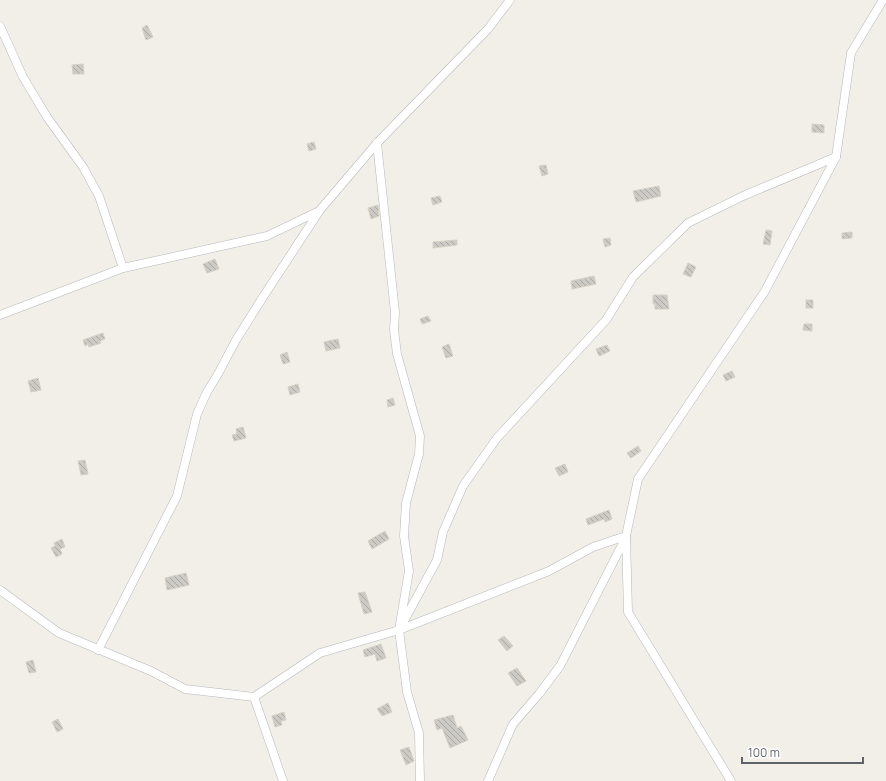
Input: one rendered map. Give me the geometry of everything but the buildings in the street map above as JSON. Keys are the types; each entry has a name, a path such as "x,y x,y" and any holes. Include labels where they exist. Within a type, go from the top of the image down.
{"street":[{"path":"98,650 177,496 197,414 207,392 236,340 320,210 377,143 488,29 510,0"},
{"path":"731,781 628,612 626,536 638,479 765,291 836,157 851,53 883,0"},
{"path":"0,26 23,77 47,117 83,167 99,196 123,268"},
{"path":"377,143 397,354 420,436 419,454 406,503 404,536 409,571 399,630 407,692 419,733 420,781"},
{"path":"399,630 436,560 444,532 463,486 497,438 606,320 633,277 688,223 743,196 836,157"},
{"path":"0,315 123,268 267,236 320,210"},
{"path":"0,590 59,633 152,671 184,689 254,697 320,653 399,630 549,571 593,547 626,536"},
{"path":"488,781 513,724 539,694 560,666 626,536"},
{"path":"254,697 283,781"}]}
